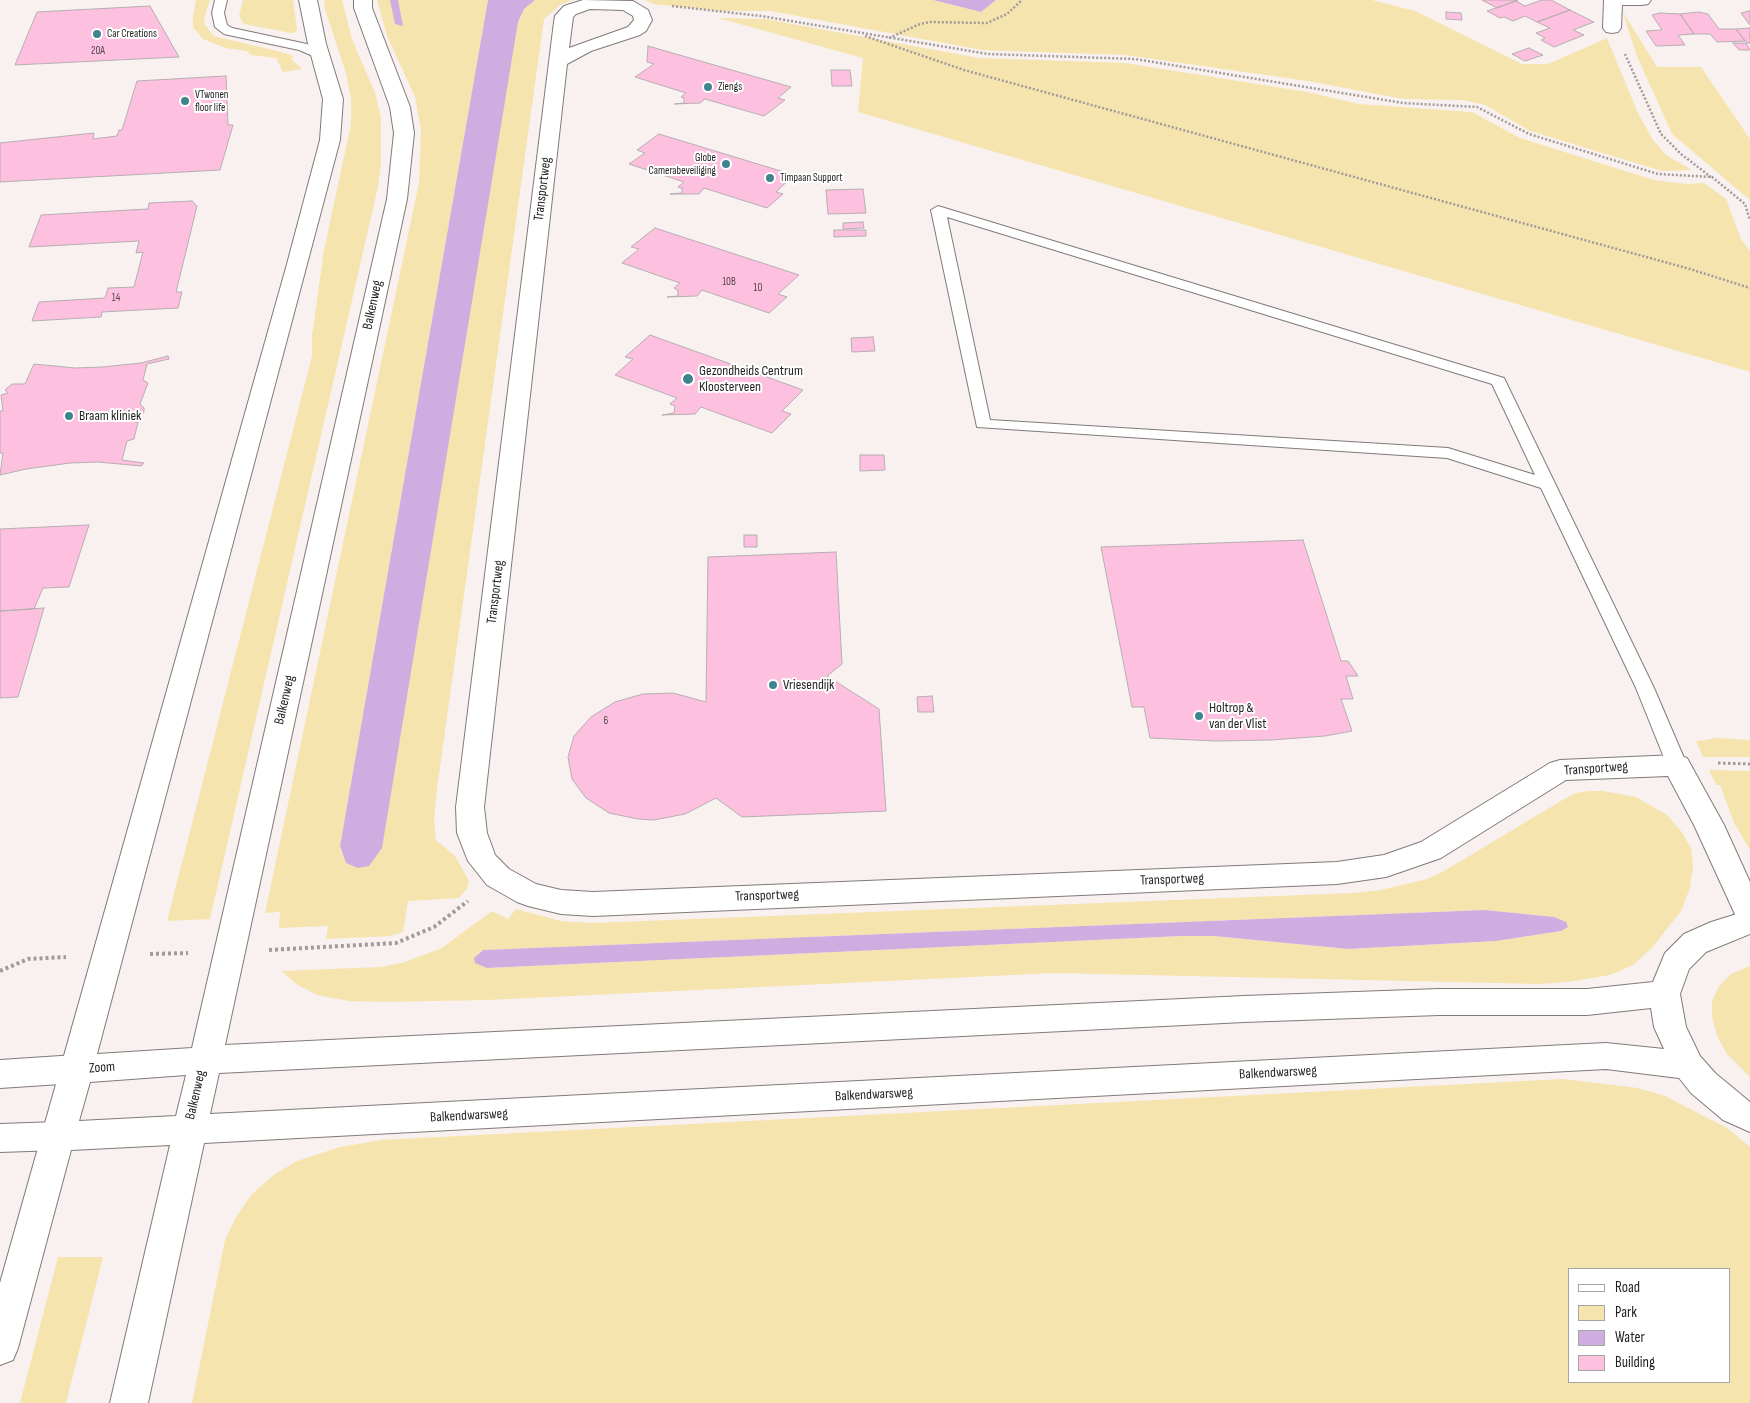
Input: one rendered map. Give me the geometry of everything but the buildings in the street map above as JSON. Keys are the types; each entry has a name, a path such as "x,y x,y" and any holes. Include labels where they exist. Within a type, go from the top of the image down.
{"main road":[{"path":"0,1348 296,274 330,140 333,99 320,54 308,0"},
{"name":"Balkenweg","path":"129,1403 188,1131 341,451 401,171 404,133 400,107 363,8 363,0"},
{"path":"1612,28 1614,0 1642,0"},
{"name":"Transportweg","path":"559,61 584,47 634,31 640,27 643,20 642,14 627,5 609,3 589,4 570,10 564,16 470,807 472,834 482,861 498,877 528,894 561,902 593,904 1337,873 1386,866 1431,850 1560,770 1677,764"},
{"path":"1677,764 1709,825 1750,915"},
{"path":"1750,922 1722,931 1695,943 1676,962 1664,994 1670,1027 1688,1065 1703,1083 1736,1110 1750,1118"},
{"path":"204,1060 1244,1009 1439,1002 1587,1002 1664,994"},
{"name":"Balkendwarsweg","path":"58,1136 188,1131 1606,1056 1688,1065"},
{"name":"Zoom","path":"0,1074 204,1060"},
{"path":"0,1138 58,1136"}],"lane":[{"path":"221,0 218,14 220,27 303,47 320,54"},
{"path":"1548,484 1448,453 983,424 938,210 1498,381 1548,484 1645,688 1677,764"}],"path":[{"path":"889,38 920,24 930,22 987,23 1007,14 1022,0"},
{"path":"672,6 761,16 988,54 1135,59 1214,70 1387,101 1477,107 1529,134 1658,174 1712,177"},
{"path":"1612,28 1661,134 1681,154 1745,204 1750,220"},
{"path":"863,34 874,40 964,70 1661,260 1750,288"}],"green space":[{"path":"196,0 210,0 204,18 205,25 214,36 289,54 294,57 291,59 302,69 283,72 276,58 251,55 247,51 225,48 203,39 193,27"},
{"path":"243,0 293,0 296,32 291,33 244,24 239,16"},
{"path":"324,0 342,0 352,39 375,93 381,117 381,162 378,187 210,919 167,921 312,356 312,336 324,250 351,124 351,99 346,73 325,9"},
{"path":"377,0 488,0 340,846 342,856 518,22 524,9 535,0 572,0 560,5 544,19 437,789 434,820 436,840 455,856 469,881 467,889 459,898 408,901 403,932 391,936 326,939 328,926 279,928 280,912 265,913 419,183 421,130 415,97 387,36"},
{"path":"645,0 933,0 981,12 996,0 1372,0 1415,11 1522,64 1548,64 1607,38 1637,111 1653,140 1666,155 1692,170 1662,171 1530,131 1485,105 1463,100 1403,99 1308,81 1125,55 982,50 770,11 722,11 653,4"},
{"path":"1623,12 1657,67 1701,67 1750,139 1750,200 1672,134 1636,54"},
{"path":"718,18 765,19 979,58 1125,63 1307,92 1359,104 1472,112 1520,138 1654,180 1687,184 1704,183 1726,199 1741,239 1750,251 1750,372 858,112 863,58"},
{"path":"1718,738 1750,740 1750,757 1703,757 1696,741"},
{"path":"1709,770 1750,771 1750,850 1734,823 1720,785 1716,785"},
{"path":"1603,791 1636,797 1667,815 1681,831 1691,848 1693,866 1690,888 1681,911 1652,948 1633,965 1610,975 1568,982 1540,984 1055,973 487,1000 383,1002 349,1001 317,995 296,984 282,971 380,967 402,963 442,948 492,911 508,919 516,909 561,921 593,923 1353,893 1381,890 1427,879 1444,871 1576,793","holes":["1485,910 1554,917 1567,927 1561,931 1496,941 1348,949 1214,936 1182,936 487,968 477,954 483,950"]},
{"path":"1750,966 1750,1077 1727,1054 1717,1036 1712,1017 1712,1001 1719,986 1731,974"},
{"path":"1563,1079 1638,1088 1665,1096 1727,1128 1750,1147 1750,1403 192,1403 225,1240 236,1217 252,1194 275,1174 297,1161 340,1147 381,1140"},
{"path":"58,1257 103,1257 66,1403 20,1403"}],"water":[{"path":"488,0 535,0 524,9 518,22 382,848 369,866 358,868 346,863 340,846"},
{"path":"933,0 996,0 981,12"},
{"path":"1485,910 1554,917 1566,922 1568,927 1561,931 1496,941 1348,949 1214,936 1182,936 487,968 475,963 474,958 483,950"}],"waterway":[{"path":"394,0 400,24"}],"place":[{"name":"Car Creations","path":"97,34"},
{"name":"Ziengs","path":"708,87"},
{"name":"VTwonen floor life","path":"185,101"},
{"name":"Globe Camerabeveiliging","path":"726,164"},
{"name":"Timpaan Support","path":"770,178"},
{"name":"Gezondheids Centrum Kloosterveen","path":"688,379"},
{"name":"Braam kliniek","path":"69,416"},
{"name":"Vriesendijk","path":"773,685"},
{"name":"Holtrop & van der Vlist","path":"1199,716"}]}
